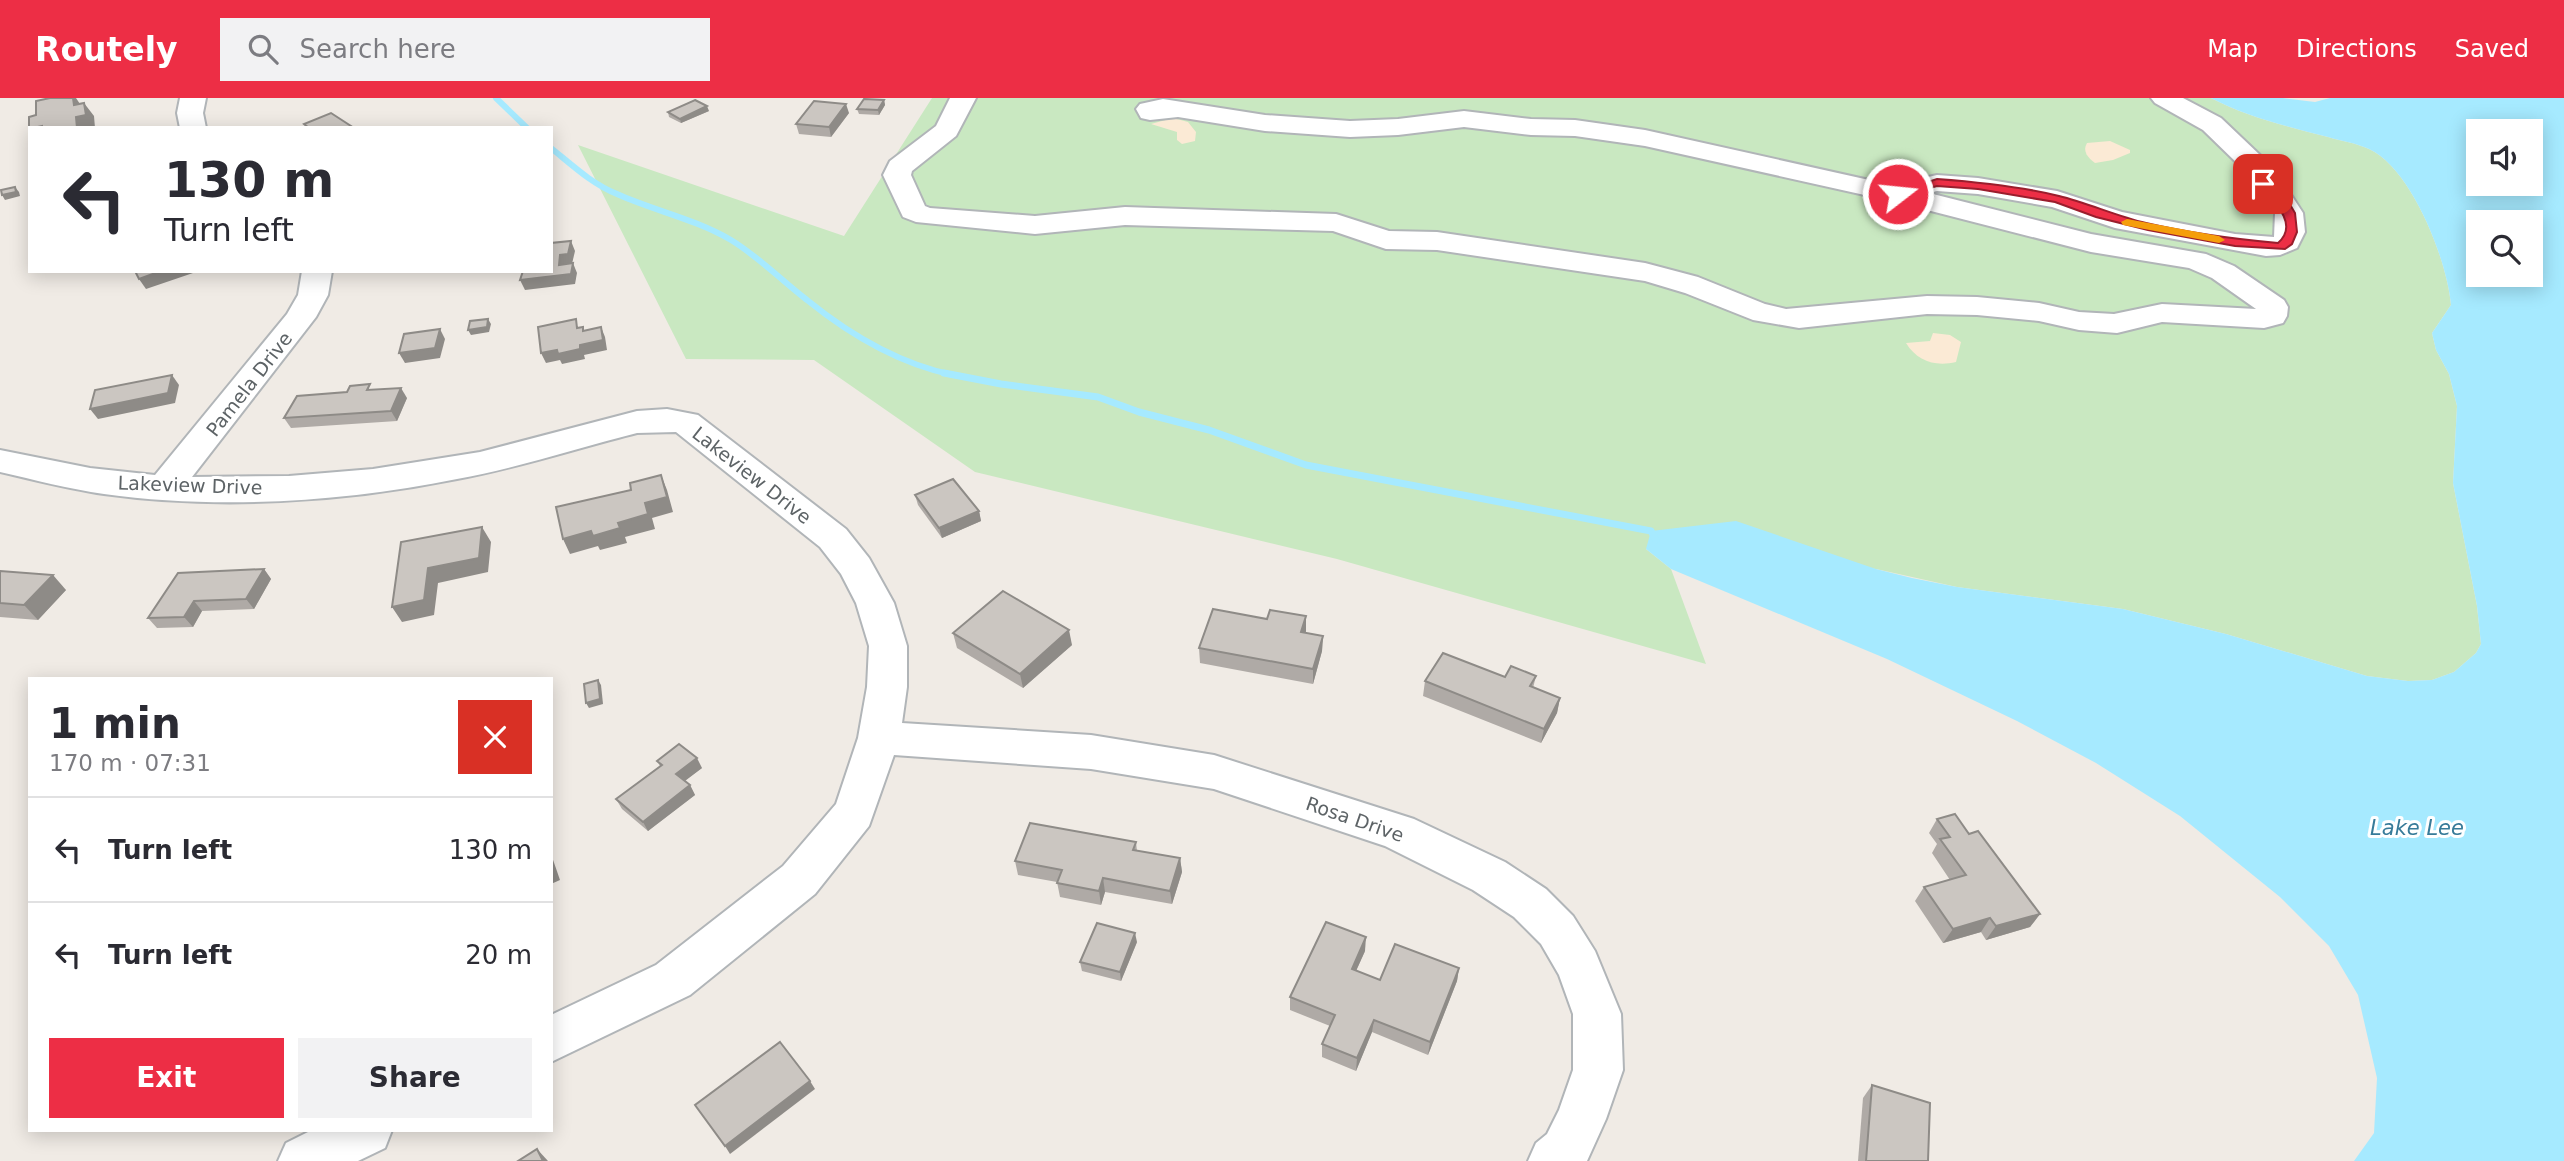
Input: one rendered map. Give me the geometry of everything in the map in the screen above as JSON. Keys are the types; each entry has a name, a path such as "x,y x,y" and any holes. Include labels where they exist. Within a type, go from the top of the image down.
{"street":[{"path":"193,98 190,113 193,126"},
{"path":"963,98 947,130 900,167 897,175 913,211 926,216 1035,225 1125,216 1195,216 1336,223 1386,240 1437,241 1645,272 1672,278 1762,315 1779,318 1799,319 1927,305 1977,306 2039,312 2079,321 2117,324 2136,317 2162,313 2264,319 2272,316 2273,307 2253,291 2223,272 2196,260 2091,243 1898,194 1617,133 1464,119 1398,127 1350,129 1265,122 1176,110"},
{"path":"1898,194 1937,183 1978,186 2057,199 2085,210 2148,227 2266,247 2280,246 2287,242 2291,232 2289,213 2280,199 2256,176 2251,162 2212,124 2164,98"},
{"name":"Pamela Drive","path":"164,488 301,317 313,295 317,273"},
{"name":"Lakeview Drive","path":"0,461 94,480 164,488 272,488 365,482 459,467 637,422 667,420 686,423 833,538 856,567 875,604 888,646 887,687 879,738 853,813 799,880 673,980 553,1038"},
{"name":"Rosa Drive","path":"879,738 1091,752 1214,772 1399,832 1489,876 1530,903 1557,930 1578,966 1597,1014 1598,1070 1581,1119 1564,1152 1554,1161"},
{"path":"304,1161 363,1132"}],"green space":[{"path":"932,98 2211,98 2268,121 2364,147 2385,160 2413,195 2443,264 2451,305 2432,333 2436,350 2449,374 2457,406 2453,483 2477,606 2481,644 2476,653 2454,672 2432,680 2408,681 2367,676 2226,634 2123,609 1957,587 1876,569 1646,549 1671,569 1706,664 1337,559 975,472 814,360 686,359 578,145 844,236"}],"sand":[{"path":"1173,118 1188,122 1196,132 1195,141 1182,144 1177,140 1177,132 1151,124"},
{"path":"2110,141 2130,150 2130,153 2095,163 2090,159 2085,149 2087,143"},
{"path":"1933,333 1950,335 1961,342 1956,362 1941,364 1927,361 1906,343 1930,341"}],"water":[{"name":"Lake Lee","path":"2211,98 2283,98 2315,102 2330,98 2564,98 2564,1161 2354,1161 2374,1133 2377,1078 2358,995 2329,946 2280,897 2180,816 2096,763 2017,721 1887,659 1671,569 1646,549 1651,531 1736,521 1876,569 1912,578 1957,587 2123,609 2226,634 2367,676 2408,681 2432,680 2454,672 2476,653 2481,644 2477,606 2453,483 2457,406 2449,374 2436,350 2432,333 2451,305 2443,264 2435,241 2413,195 2399,175 2385,160 2369,149 2239,111"}],"building":[{"path":"73,98 74,105 84,103 86,115 76,117 77,126 29,126 29,117 36,115 36,101"},
{"path":"864,99 884,100 878,110 857,109"},
{"path":"695,100 707,106 680,119 668,112"},
{"path":"814,101 846,104 829,127 796,124"},
{"path":"331,113 351,126 306,126 304,124"},
{"path":"15,187 16,192 2,195 1,190"},
{"path":"571,241 568,254 560,255 559,265 573,263 571,274 520,280 522,273 553,273 553,243"},
{"path":"136,273 156,273 139,279"},
{"path":"488,319 487,327 468,330 470,321"},
{"path":"576,319 577,328 583,327 583,331 601,327 603,340 558,354 557,350 541,353 538,327"},
{"path":"440,329 435,348 399,353 404,334"},
{"path":"172,375 168,393 90,409 95,390"},
{"path":"370,384 367,390 401,388 391,411 284,418 297,396 347,392 350,386"},
{"path":"661,475 667,497 645,503 648,514 618,523 620,528 593,536 591,531 563,539 556,507 631,490 630,483"},
{"path":"953,479 979,511 939,528 915,495"},
{"path":"482,527 479,558 428,568 424,600 392,607 401,542"},
{"path":"264,569 246,599 194,601 184,617 148,618 178,573"},
{"path":"0,571 53,575 24,605 0,603"},
{"path":"1003,591 1069,630 1020,674 953,633"},
{"path":"1213,609 1267,619 1270,610 1306,616 1301,632 1323,636 1313,669 1199,648"},
{"path":"1443,653 1505,677 1511,666 1536,676 1530,686 1560,698 1544,729 1425,681"},
{"path":"598,680 600,699 586,703 584,684"},
{"path":"679,744 697,758 676,774 690,785 643,822 616,799 662,765 657,761"},
{"path":"1955,814 1969,834 1978,831 2040,914 1996,926 1990,918 1953,929 1924,887 1966,875 1940,839 1950,837 1937,819"},
{"path":"1030,823 1136,842 1133,850 1180,858 1170,891 1103,878 1099,891 1057,883 1062,870 1015,861"},
{"path":"1326,922 1366,937 1352,969 1380,980 1395,944 1459,968 1430,1042 1374,1020 1357,1058 1322,1044 1335,1015 1290,997"},
{"path":"1097,923 1135,933 1120,972 1080,962"},
{"path":"780,1042 810,1081 725,1146 695,1105"},
{"path":"1872,1085 1930,1103 1928,1161 1866,1161"},
{"path":"537,1149 543,1161 518,1161"}],"waterway":[{"path":"496,98 525,126"},
{"path":"553,150 582,174 608,190 703,226 731,240 823,313 858,336 914,363 948,374"},
{"path":"944,373 948,374"},
{"path":"948,374 1098,397 1139,412 1209,430 1306,465 1651,531 1656,540"},
{"path":"948,374 953,375"}],"slow traffic":[{"path":"2127,222 2219,240"}],"route":[{"path":"1898,194 1937,183 1978,186 2057,199 2100,215 2148,227 2235,243 2280,246 2287,242 2291,232 2289,213 2280,199 2263,184"}]}
